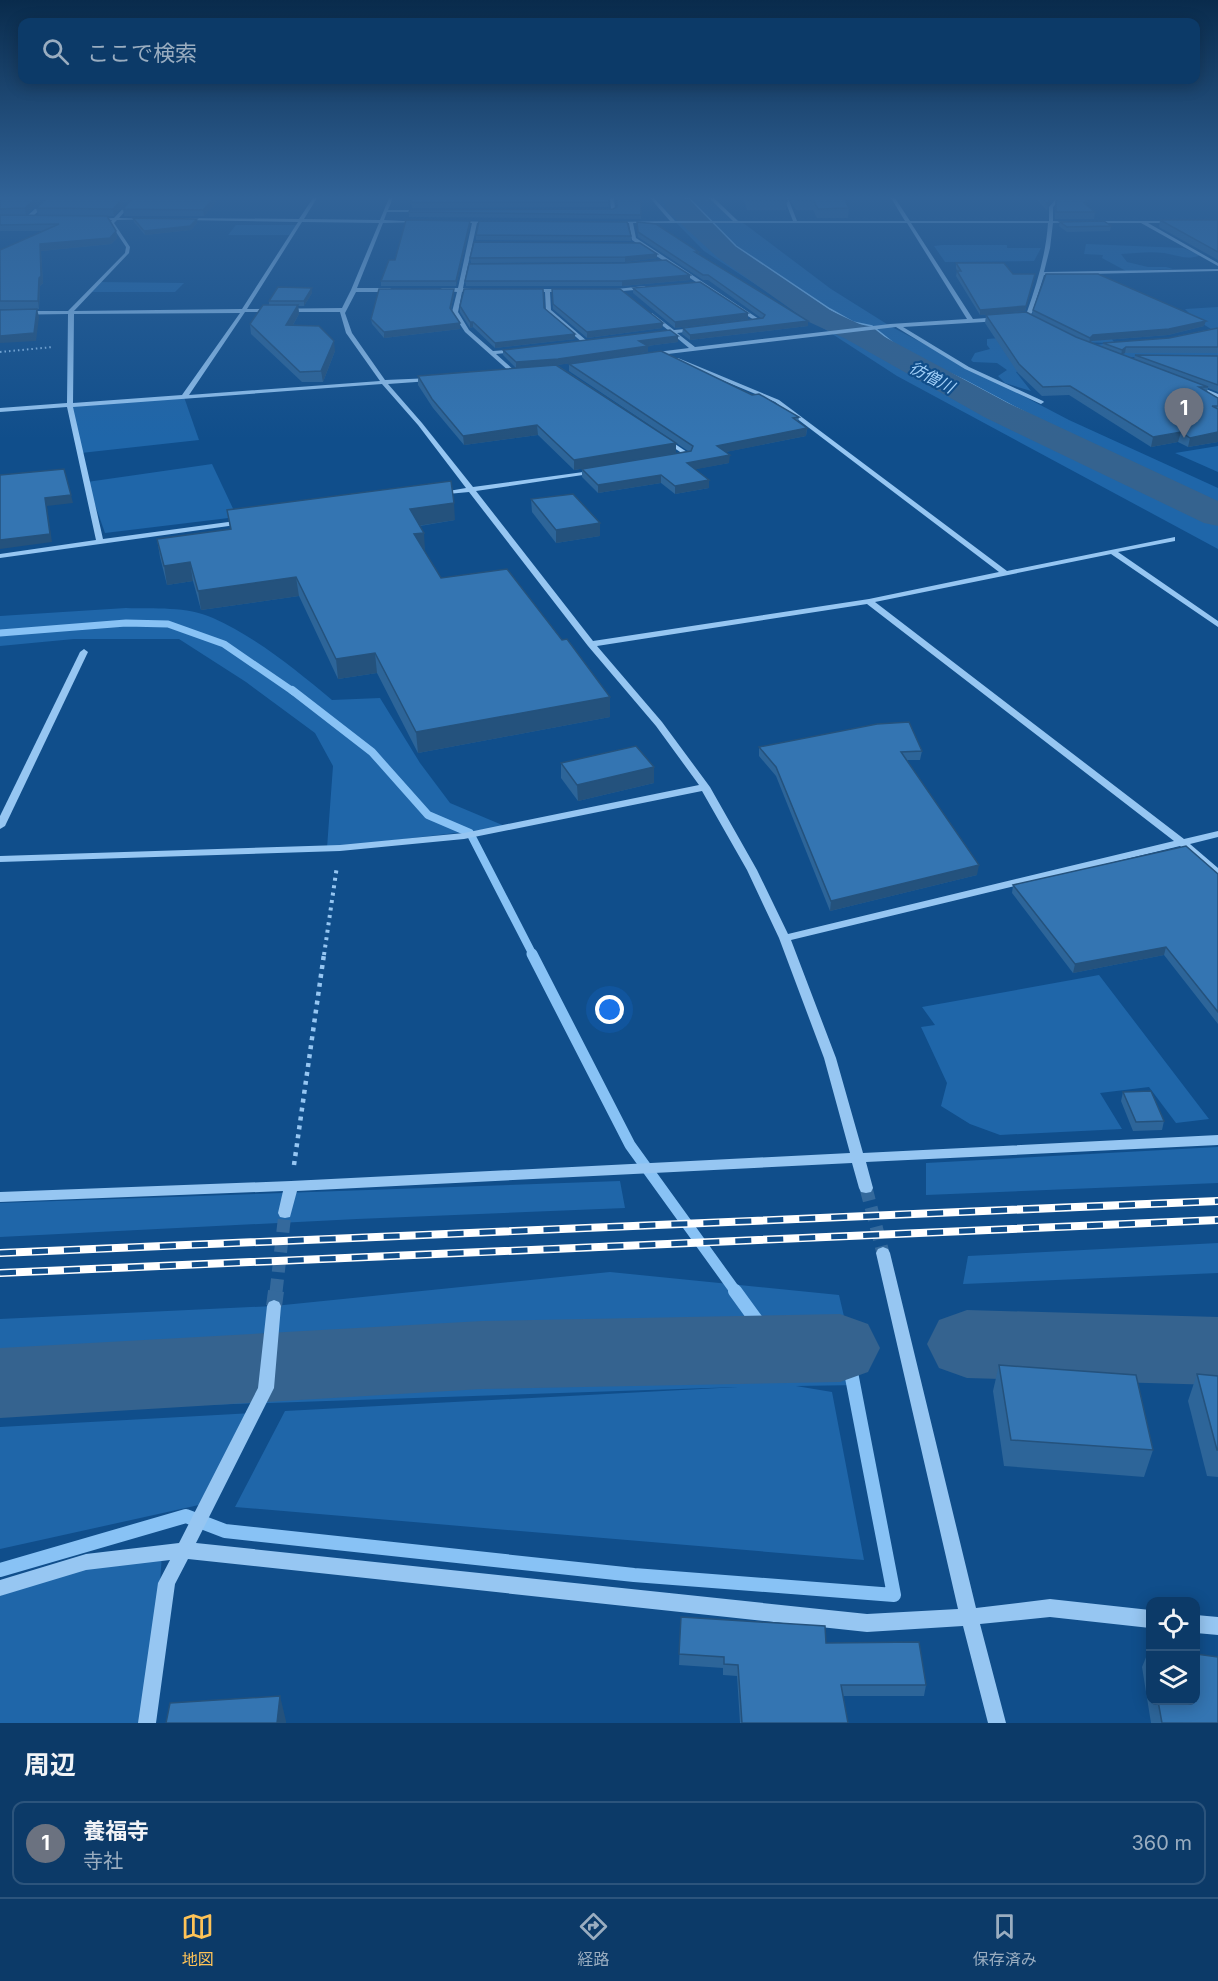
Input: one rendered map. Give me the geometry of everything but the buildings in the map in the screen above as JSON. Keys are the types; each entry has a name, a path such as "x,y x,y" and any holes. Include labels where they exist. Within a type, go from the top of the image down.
{"street":[{"path":"100,542 70,405 71,311 102,278"},
{"path":"184,397 264,278"},
{"path":"359,278 342,313 349,333 384,383 420,424 591,644 659,724 705,787 752,870 784,938 830,1058 866,1188"},
{"path":"463,278 455,312 467,331 513,372"},
{"path":"696,278 759,321 737,324"},
{"path":"944,278 971,321"},
{"path":"1026,316 1041,278"},
{"path":"692,284 704,283"},
{"path":"600,290 657,287"},
{"path":"354,290 402,290"},
{"path":"438,290 483,290"},
{"path":"526,290 568,290"},
{"path":"547,290 548,310 585,342"},
{"path":"622,290 630,297"},
{"path":"0,313 344,310"},
{"path":"646,311 693,348"},
{"path":"1015,318 1026,316 1036,322"},
{"path":"648,354 894,326 1004,319"},
{"path":"894,326 967,368 1041,402"},
{"path":"650,334 704,328"},
{"path":"1172,338 1207,330 1218,330"},
{"path":"573,343 596,340"},
{"path":"491,353 526,349"},
{"path":"659,353 777,401 1005,573"},
{"path":"501,374 524,372"},
{"path":"0,410 442,378"},
{"path":"1185,383 1218,396"},
{"path":"658,435 688,455 677,457"},
{"path":"435,495 608,470"},
{"path":"0,556 250,521"},
{"path":"591,644 869,601 1172,539"},
{"path":"1113,552 1218,625"},
{"path":"869,601 1183,843 1218,873"},
{"path":"0,826 84,652"},
{"path":"0,859 340,848 464,836 705,787"},
{"path":"784,938 1218,834"},
{"path":"0,1197 291,1186 1218,1140"},
{"path":"285,1213 291,1186"},
{"path":"883,1253 969,1617 997,1723"},
{"path":"147,1723 167,1583 266,1388 274,1306"},
{"path":"0,1588 86,1562 184,1550 867,1623 969,1617 1050,1608 1146,1619"},
{"path":"1200,1624 1218,1626"}],"path":[{"path":"0,352 71,346"},
{"path":"291,1186 340,848"}],"shaded area":[{"path":"746,278 817,278 890,326 1069,420 1218,488 1218,549 897,376"},
{"path":"760,278 784,278 853,322 872,326 896,345 925,362 964,380 1103,454 1218,507 1218,519 1034,429 854,332 825,319"},
{"path":"99,282 184,283 175,292 89,292"},
{"path":"1218,307 1218,357 1119,357 1090,346 1108,343 1083,342 1040,318 1109,336 1115,343 1172,338 1211,329 1195,319 1185,309"},
{"path":"1012,337 1027,369 1016,372 1031,391 1005,383 998,376 1007,370 997,363 971,360 975,353 990,349 987,339"},
{"path":"184,397 199,440 81,453 70,405"},
{"path":"1218,446 1218,472 1175,453"},
{"path":"212,464 237,517 105,533 87,482"},
{"path":"126,608 170,609 203,614 229,626 260,645 332,700 380,698 420,763 450,803 507,827 327,848 333,766 315,733 246,682 179,639 74,639 0,646 0,616"},
{"path":"1099,975 1209,1119 1176,1123 1149,1087 1100,1093 1122,1129 1000,1135 970,1124 941,1106 947,1083 921,1027 935,1025 922,1007"},
{"path":"1218,1147 1218,1183 926,1195 926,1163"},
{"path":"620,1181 625,1208 0,1237 0,1203"},
{"path":"1218,1243 1218,1273 963,1284 968,1256"},
{"path":"610,1272 839,1295 860,1385 796,1386 832,1392 864,1560 235,1507 285,1411 738,1387 0,1412 0,1319 274,1306"},
{"path":"253,1413 208,1503 0,1549 0,1427"},
{"path":"162,1553 154,1677 147,1723 0,1723 0,1596 86,1562"}],"waterway":[{"name":"彷僧川","path":"764,278 819,316 856,333 996,410 1218,515"},
{"path":"0,633 126,623 168,624 224,644 294,692"},
{"path":"292,690 372,752 428,815 470,833 533,955"},
{"path":"532,954 630,1145 736,1292"},
{"path":"0,1570 186,1516 225,1531 634,1575 894,1595 849,1362 777,1349 735,1291"},
{"path":"967,1344 1218,1351"},
{"path":"0,1383 482,1355 840,1348"}],"tunnel":[{"path":"866,1188 883,1253"},
{"path":"276,1292 285,1213"},
{"path":"274,1306 276,1291"}],"railway":[{"path":"0,1253 1218,1201"},
{"path":"0,1273 1218,1220"}],"place":[{"name":"養福寺","path":"1184,438"}]}
